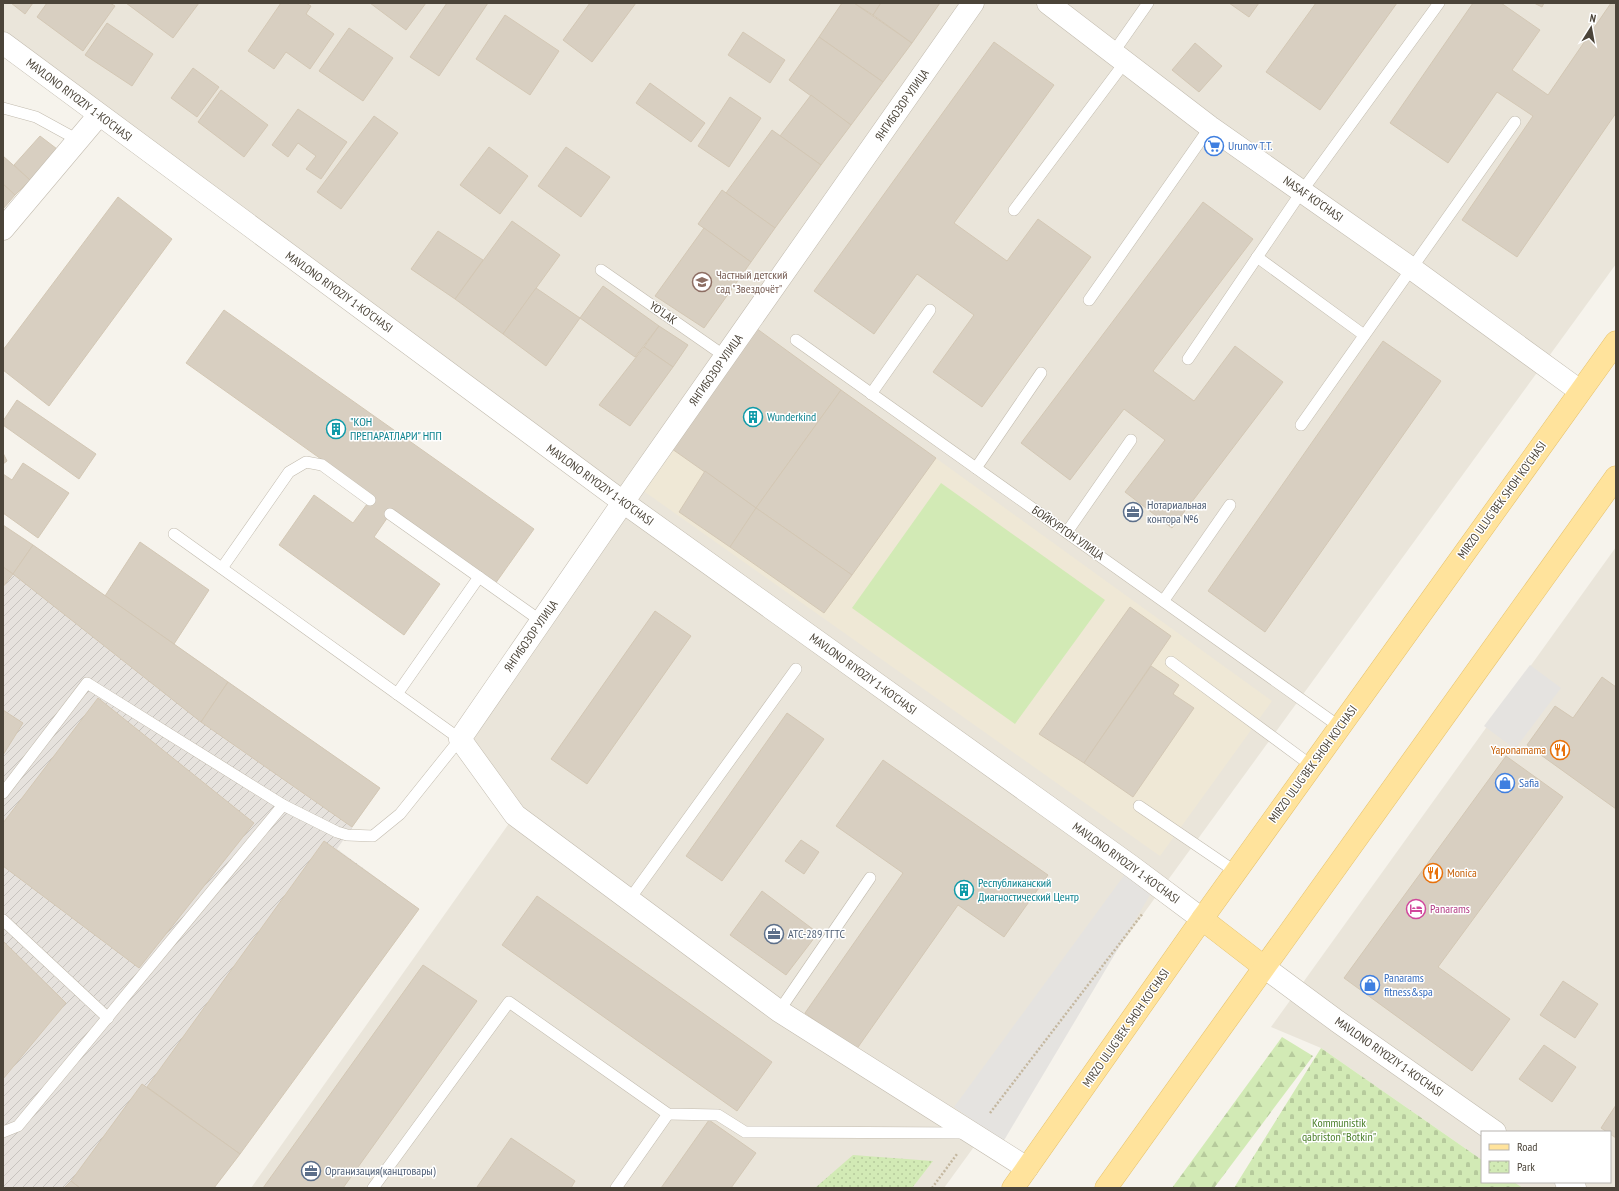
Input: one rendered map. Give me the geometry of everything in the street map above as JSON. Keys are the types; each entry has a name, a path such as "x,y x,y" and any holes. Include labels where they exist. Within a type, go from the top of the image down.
{"main road":[{"name":"MIRZO ULUG'BEK SHOH KO'CHASI","path":"1013,1188 1202,919 1616,342"},
{"path":"1106,1188 1616,477"},
{"path":"1202,919 1264,966"}],"street":[{"name":"ЯНГИБОЗОР УЛИЦА","path":"460,739 623,502 974,3"},
{"name":"NASAF KO'CHASI","path":"1048,3 1210,127 1411,268 1580,391"},
{"name":"MAVLONO RIYOZIY 1-KO'CHASI","path":"3,43 623,502 1131,866 1202,919"},
{"path":"3,229 99,115"},
{"path":"460,739 515,815 779,1011 1027,1168"},
{"name":"MAVLONO RIYOZIY 1-KO'CHASI","path":"1264,966 1337,1021 1494,1131"}],"lane":[{"path":"1014,210 1119,57 1148,3"},
{"path":"1188,359 1302,191 1439,3"},
{"path":"3,108 36,117 78,140"},
{"path":"1301,425 1515,122"},
{"path":"1089,300 1210,127"},
{"path":"1257,257 1364,335"},
{"name":"YO'LAK","path":"601,270 726,357"},
{"path":"871,394 930,310"},
{"name":"БОЙКУРГОН УЛИЦА","path":"796,340 1340,726"},
{"path":"976,468 1041,374"},
{"path":"1068,532 1131,440"},
{"path":"222,568 289,472 306,462 322,465 370,500"},
{"path":"1164,600 1230,505"},
{"path":"390,514 541,621"},
{"path":"3,793 87,683 283,805 337,832 347,835 373,836 400,814 460,739 174,534"},
{"path":"397,694 479,578"},
{"path":"1171,662 1312,766"},
{"path":"629,900 796,669"},
{"path":"3,1132 18,1126 283,805"},
{"path":"1139,806 1236,872"},
{"path":"779,1011 870,878"},
{"path":"3,920 108,1018"},
{"path":"373,1188 509,1002 668,1114 718,1115 745,1132 972,1133"},
{"path":"616,1188 668,1114"}],"path":[{"path":"932,1188 972,1133 991,1112 1143,913"}],"shaded area":[{"path":"3,3 1616,3 1616,264 944,1188 251,1188 515,815 460,739 623,502 3,43"},
{"path":"749,323 1272,701 1160,856 635,485"},
{"path":"33,545 380,788 337,849 419,909 214,1188 3,1188 3,588"},
{"path":"1616,547 1616,1188 1523,1188 1516,1183 1611,1183 1611,1131 1481,1131 1481,1159 1321,1048 1271,1027"},
{"path":"1530,665 1561,688 1515,749 1484,726"},
{"path":"1131,866 1156,885 1003,1142 954,1107"}],"green space":[{"path":"941,483 1105,600 1015,724 852,608"},
{"path":"1282,1037 1313,1056 1214,1188 1172,1188"},
{"name":"Kommunistik qabriston \"Botkin\"","path":"1321,1048 1481,1159 1481,1183 1516,1183 1523,1188 1234,1188"},
{"path":"853,1155 933,1161 912,1188 815,1188"}],"building":[{"path":"11,3 33,3 25,14"},
{"path":"47,3 110,3 115,6 83,51 37,17"},
{"path":"126,3 199,3 173,38"},
{"path":"281,3 306,3 311,6 306,14 334,34 310,69 286,52 274,69 248,51"},
{"path":"370,3 426,3 406,30"},
{"path":"447,3 488,3 439,76 410,57"},
{"path":"590,3 636,3 592,62 563,40"},
{"path":"842,3 854,3 912,43 883,82 819,37"},
{"path":"854,3 881,3 873,15"},
{"path":"881,3 940,3 912,43 873,15"},
{"path":"1229,3 1259,3 1249,17"},
{"path":"1316,3 1397,3 1320,110 1266,72"},
{"path":"1473,3 1501,3 1540,30 1512,70 1548,95 1611,3 1616,3 1616,113 1517,257 1462,220 1533,116 1497,92 1448,163 1390,123"},
{"path":"1534,3 1544,3 1542,7"},
{"path":"505,15 559,51 530,95 476,59"},
{"path":"107,23 153,54 132,86 85,55"},
{"path":"349,28 393,58 363,101 319,71"},
{"path":"743,32 785,60 770,83 728,55"},
{"path":"819,37 883,82 851,125 789,80"},
{"path":"994,42 1054,85 954,223 1007,261 1038,219 1091,257 982,407 933,372 974,315 917,274 874,334 814,291"},
{"path":"1195,43 1222,66 1199,92 1172,70"},
{"path":"193,68 219,87 197,117 171,98"},
{"path":"650,83 705,123 691,142 636,103"},
{"path":"221,90 268,125 244,157 198,122"},
{"path":"811,95 851,125 821,165 780,136"},
{"path":"730,97 761,118 729,167 698,146"},
{"path":"298,109 347,142 321,179 306,169 316,156 298,143 288,157 272,145"},
{"path":"374,116 398,133 341,209 317,192"},
{"path":"772,130 821,165 775,228 726,193"},
{"path":"40,136 57,149 30,180 14,165"},
{"path":"489,147 528,176 500,214 460,185"},
{"path":"566,147 610,177 581,217 538,186"},
{"path":"3,156 30,180 15,195 3,184"},
{"path":"3,184 15,195 3,209"},
{"path":"722,190 775,228 751,262 698,224"},
{"path":"118,197 172,239 49,406 3,370 3,350"},
{"path":"1203,202 1253,239 1153,371 1194,401 1235,346 1283,382 1172,528 1125,492 1165,440 1124,409 1070,480 1021,443"},
{"path":"512,221 560,255 503,334 455,299"},
{"path":"704,228 751,262 704,328 655,296"},
{"path":"438,231 483,260 455,299 411,269"},
{"path":"603,286 659,326 635,357 580,318"},
{"path":"536,288 580,318 546,366 503,334"},
{"name":"\"КОН ПРЕПАРАТЛАРИ\" НПП","path":"224,310 534,529 495,584 392,511 374,537 440,584 404,635 279,545 314,495 353,523 373,496 186,363"},
{"name":"Wunderkind","path":"749,323 841,390 756,508 665,444"},
{"path":"659,326 688,345 673,367 644,347"},
{"path":"1383,341 1441,381 1265,632 1208,591"},
{"path":"644,347 673,367 630,426 599,405"},
{"path":"841,390 936,458 852,575 756,508"},
{"path":"17,400 96,454 79,479 3,425 3,421"},
{"path":"3,453 7,461 3,464"},
{"path":"23,463 69,493 38,538 3,513 3,474 12,480"},
{"path":"705,471 756,508 730,547 679,512"},
{"path":"756,508 852,575 824,613 730,547"},
{"path":"3,525 33,545 13,574 3,567"},
{"path":"140,542 209,590 174,644 105,596"},
{"path":"33,545 228,682 201,722 13,574"},
{"path":"3,567 13,574 3,587"},
{"path":"1130,607 1171,636 1084,763 1039,734"},
{"path":"655,611 691,636 587,784 551,759"},
{"path":"1151,666 1179,685 1173,694 1194,708 1133,797 1084,763"},
{"path":"1602,677 1616,687 1616,809 1527,745 1555,706 1573,718"},
{"path":"228,682 380,788 352,827 201,722"},
{"path":"98,698 254,823 139,968 3,866 3,823"},
{"path":"3,710 23,723 3,755"},
{"path":"787,713 824,739 722,881 686,856"},
{"path":"1506,756 1563,797 1438,967 1510,1019 1472,1071 1344,978"},
{"name":"Республиканский Диагностический Центр","path":"883,760 1048,875 1004,937 958,905 856,1050 805,1013 903,873 836,826"},
{"path":"801,840 819,852 804,874 785,861"},
{"path":"324,841 419,909 240,1154 147,1087"},
{"name":"АТС-289 ТГТС","path":"762,891 818,933 786,975 730,935"},
{"path":"537,896 772,1062 737,1111 502,945"},
{"path":"3,941 66,1003 3,1079"},
{"path":"423,965 477,1001 343,1188 263,1188"},
{"path":"1563,981 1598,1004 1575,1038 1540,1015"},
{"path":"1544,1045 1576,1067 1552,1102 1519,1079"},
{"path":"142,1084 240,1154 214,1188 80,1188 71,1181"},
{"path":"1616,1105 1616,1138 1611,1135 1611,1131 1606,1131 1601,1128"},
{"path":"709,1120 756,1153 731,1188 661,1188"},
{"path":"511,1138 575,1181 571,1188 477,1187"},
{"path":"71,1181 80,1188 64,1188"}],"place":[{"name":"Urunov T.T.","path":"1214,146"},
{"name":"Частный детский сад \"Звездочёт\"","path":"702,282"},
{"name":"Wunderkind","path":"753,417"},
{"name":"\"КОН ПРЕПАРАТЛАРИ\" НПП","path":"336,429"},
{"name":"Нотариальная контора №6","path":"1133,512"},
{"name":"Yaponamama","path":"1560,750"},
{"name":"Safia","path":"1505,783"},
{"name":"Monica","path":"1433,873"},
{"name":"Республиканский Диагностический Центр","path":"964,890"},
{"name":"Panarams","path":"1416,909"},
{"name":"АТС-289 ТГТС","path":"774,934"},
{"name":"Panarams fitness&spa","path":"1370,985"},
{"name":"Организация(канцтовары)","path":"311,1171"}]}
